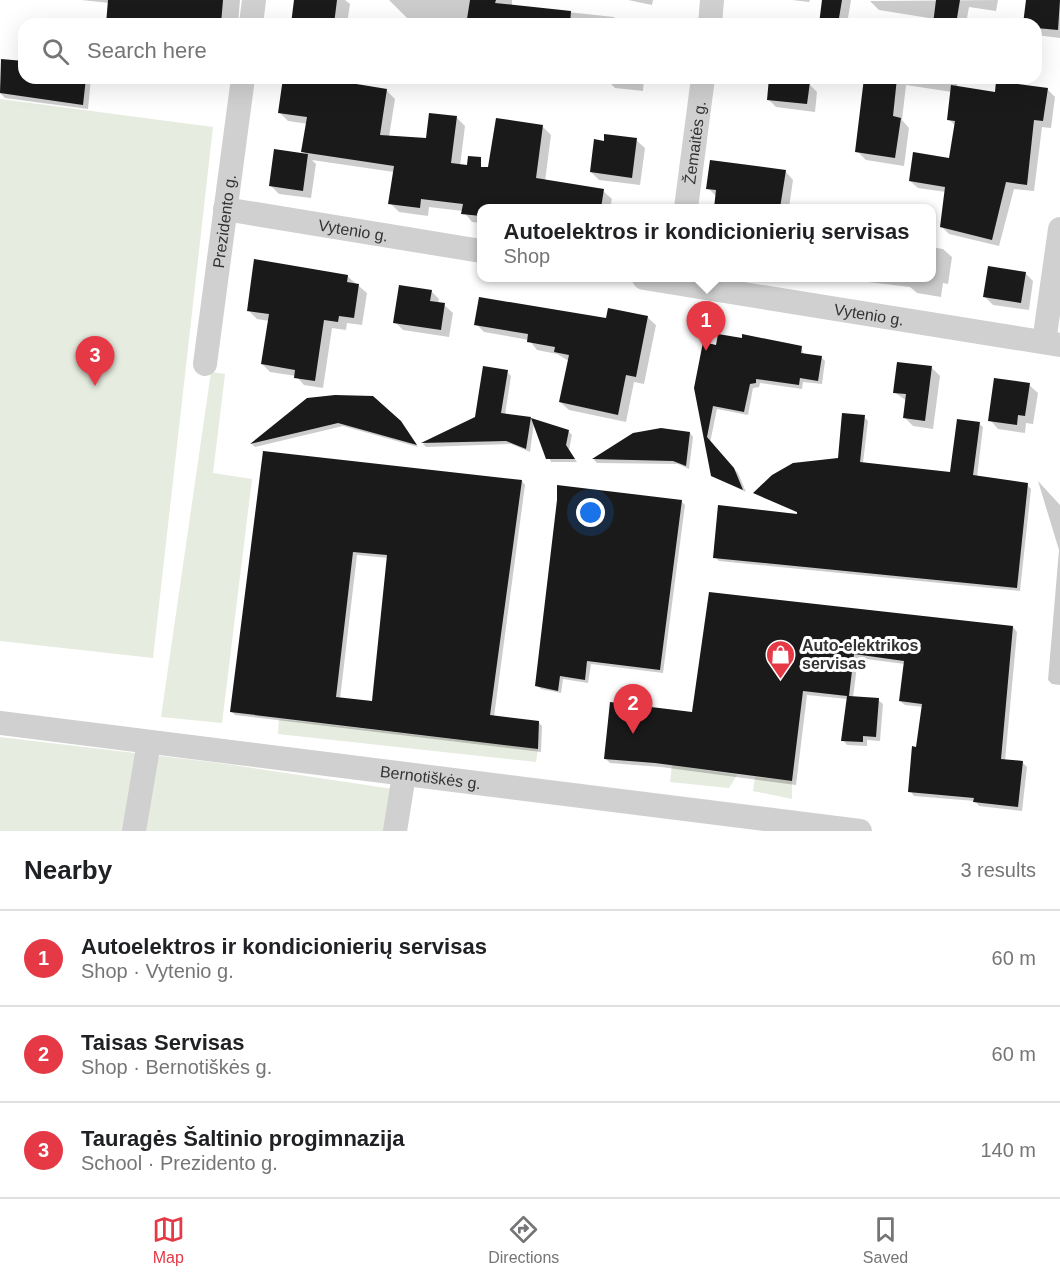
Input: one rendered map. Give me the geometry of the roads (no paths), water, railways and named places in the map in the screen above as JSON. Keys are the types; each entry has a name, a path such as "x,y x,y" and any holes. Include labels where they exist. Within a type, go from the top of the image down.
{"street":[{"path":"252,18 254,0"},
{"path":"710,18 712,0"},
{"name":"Prezidento g.","path":"205,364 242,84"},
{"name":"Žemaitės g.","path":"687,204 702,84"},
{"name":"Vytenio g.","path":"225,209 477,250"},
{"path":"1052,343 1060,229"},
{"name":"Vytenio g.","path":"688,282 1052,343"},
{"name":"Bernotiškės g.","path":"0,723 860,831"},
{"path":"134,831 148,742"},
{"path":"395,831 404,775"}],"place":[{"name":"Autoelektros ir kondicionierių servisas","path":"706,351"},
{"name":"Tauragės Šaltinio progimnazija","path":"95,386"},
{"name":"Auto-elektrikos servisas","path":"781,680"},
{"name":"Taisas Servisas","path":"633,734"}]}
